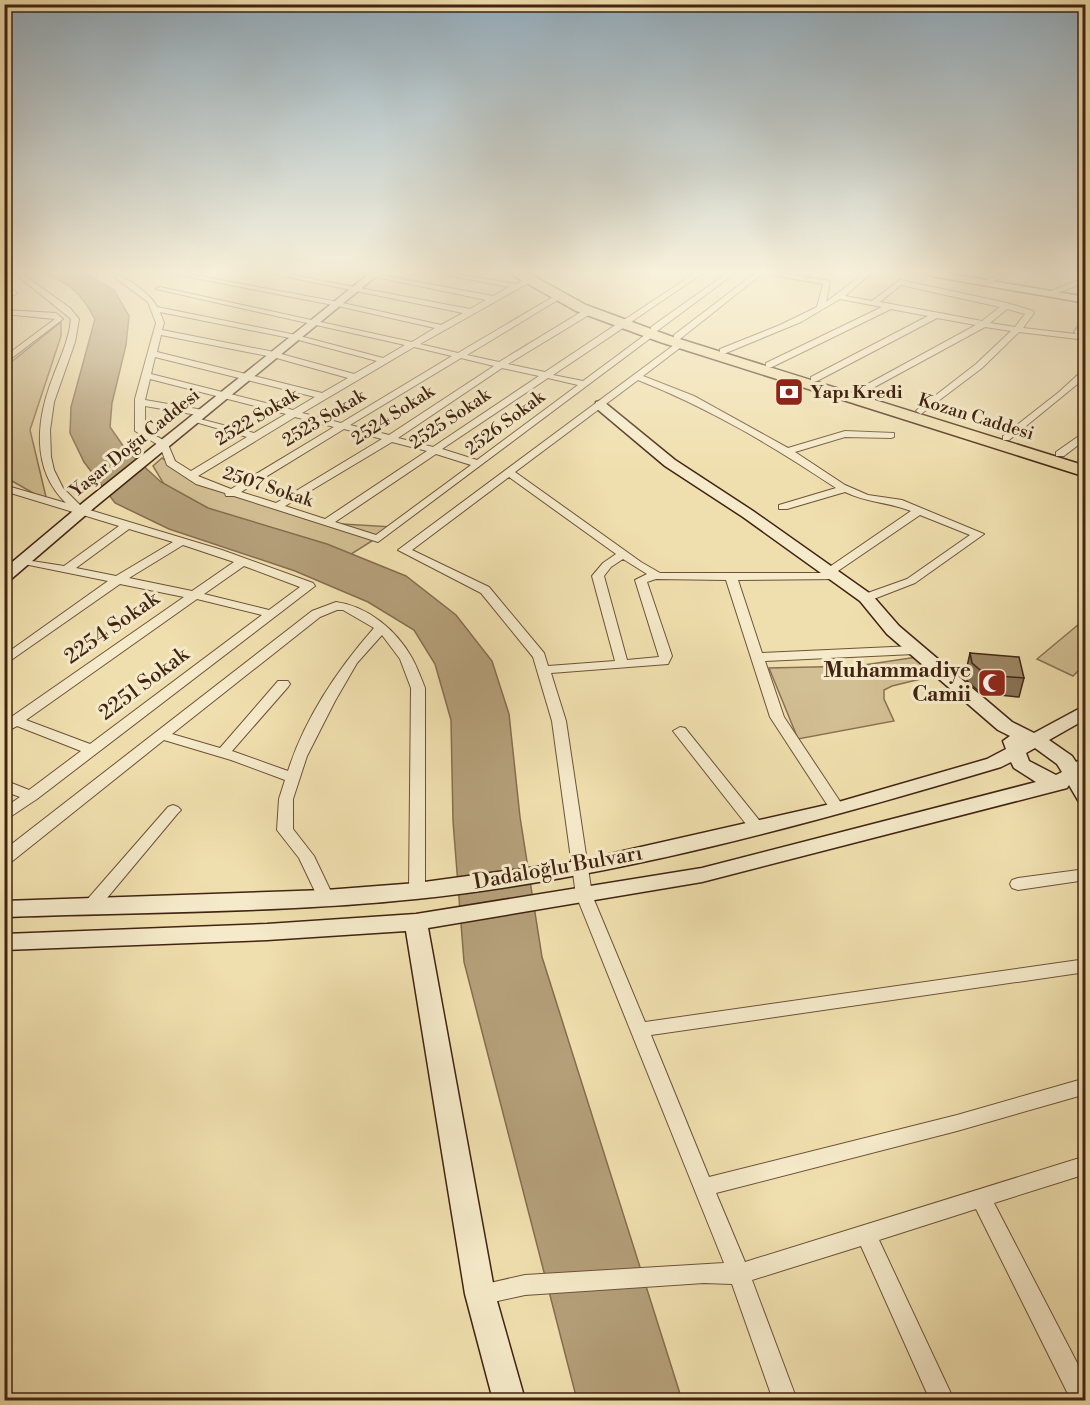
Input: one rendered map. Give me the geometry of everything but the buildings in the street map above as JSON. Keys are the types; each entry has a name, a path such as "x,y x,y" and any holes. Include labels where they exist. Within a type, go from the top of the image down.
{"highway":[{"name":"Kozan Caddesi","path":"672,339 1086,472"},
{"name":"Kozan Caddesi","path":"679,341 723,351 1086,462"}],"main road":[{"name":"Yaşar Doğu Caddesi","path":"4,577 294,339"},
{"path":"600,405 670,463 866,598 893,630 914,650 1005,726 1035,740 1065,760 1085,796"},
{"name":"Dadaloğlu Bulvarı","path":"4,909 326,898 417,891 579,868 758,829 837,809 994,763 1086,710"},
{"path":"1005,726 1021,764 1039,776 1072,773"},
{"name":"Dadaloğlu Bulvarı","path":"4,942 267,932 428,920 702,875 1072,773"},
{"path":"428,920 480,1294 509,1401"}],"street":[{"path":"4,362 34,339"},
{"path":"72,339 53,388 44,429 54,483 81,512"},
{"path":"156,339 140,402 140,431 164,444"},
{"path":"191,339 274,355 355,377"},
{"path":"302,339 385,361"},
{"path":"390,339 583,384"},
{"name":"2522 Sokak","path":"190,476 355,377 424,339"},
{"name":"2523 Sokak","path":"230,494 485,339"},
{"name":"2524 Sokak","path":"276,507 390,439 544,339"},
{"name":"2525 Sokak","path":"326,523 601,339"},
{"name":"2526 Sokak","path":"378,539 644,339"},
{"path":"682,339 600,405 404,550 485,590 539,656 560,721 584,895 739,1274 785,1401"},
{"path":"723,351 754,339"},
{"path":"769,365 826,339"},
{"path":"814,379 888,339"},
{"path":"858,393 957,339"},
{"path":"921,411 1008,339"},
{"path":"151,353 323,396"},
{"path":"1006,438 1086,372"},
{"path":"146,375 434,450 478,464"},
{"path":"638,376 691,398 787,451 845,489 866,498 898,502 978,534 911,581 866,598"},
{"path":"140,402 199,416 256,438"},
{"path":"787,451 845,434 891,435"},
{"path":"1060,454 1086,434"},
{"name":"2507 Sokak","path":"164,444 171,463 200,482 230,494 378,539"},
{"path":"509,472 656,575"},
{"path":"4,488 243,561"},
{"path":"783,507 845,489"},
{"path":"543,670 663,661 666,656 641,580 656,575 731,578 832,574 918,511"},
{"path":"67,569 127,525"},
{"path":"4,661 118,580 182,541"},
{"path":"622,664 598,576 607,565 623,554"},
{"path":"23,561 194,595 271,614"},
{"name":"2251 Sokak","path":"4,816 309,586 243,561"},
{"name":"2254 Sokak","path":"10,725 243,561"},
{"path":"731,578 777,717 837,809"},
{"path":"4,859 316,614 336,606 346,607 382,627 406,658 418,688 417,891"},
{"path":"326,898 306,856 285,830 286,798 300,756 334,691 352,661 382,627"},
{"path":"758,657 914,650"},
{"path":"224,753 283,684"},
{"path":"10,725 92,750"},
{"path":"680,731 758,829"},
{"path":"161,735 224,753 292,778"},
{"path":"4,785 32,796"},
{"path":"91,906 173,810"},
{"path":"1018,884 1086,874"},
{"path":"638,1030 1086,964"},
{"path":"704,1187 957,1123 1086,1086"},
{"path":"480,1294 525,1284 704,1273 739,1274 1086,1165"},
{"path":"981,1198 1083,1401"},
{"path":"866,1234 942,1401"}],"shaded area":[{"path":"40,339 60,339 30,430 47,501 5,477 5,367"},
{"path":"90,339 127,339 112,403 110,427 126,450 161,482 208,508 327,544 406,576 456,615 492,661 509,714 520,817 542,957 682,1400 577,1400 464,962 453,821 451,720 435,664 414,630 368,602 295,571 169,529 115,503 84,462 70,433 71,407"},
{"path":"162,458 196,480 326,523 394,527 345,558 229,521 168,491 153,466"},
{"path":"1085,619 1085,664 1073,676 1037,659"},
{"path":"917,657 937,675 884,690 884,699 894,721 798,739 769,668 857,666"}],"place":[{"name":"Yapı Kredi","path":"789,392"},
{"name":"Muhammadiye Camii","path":"992,683"}]}
